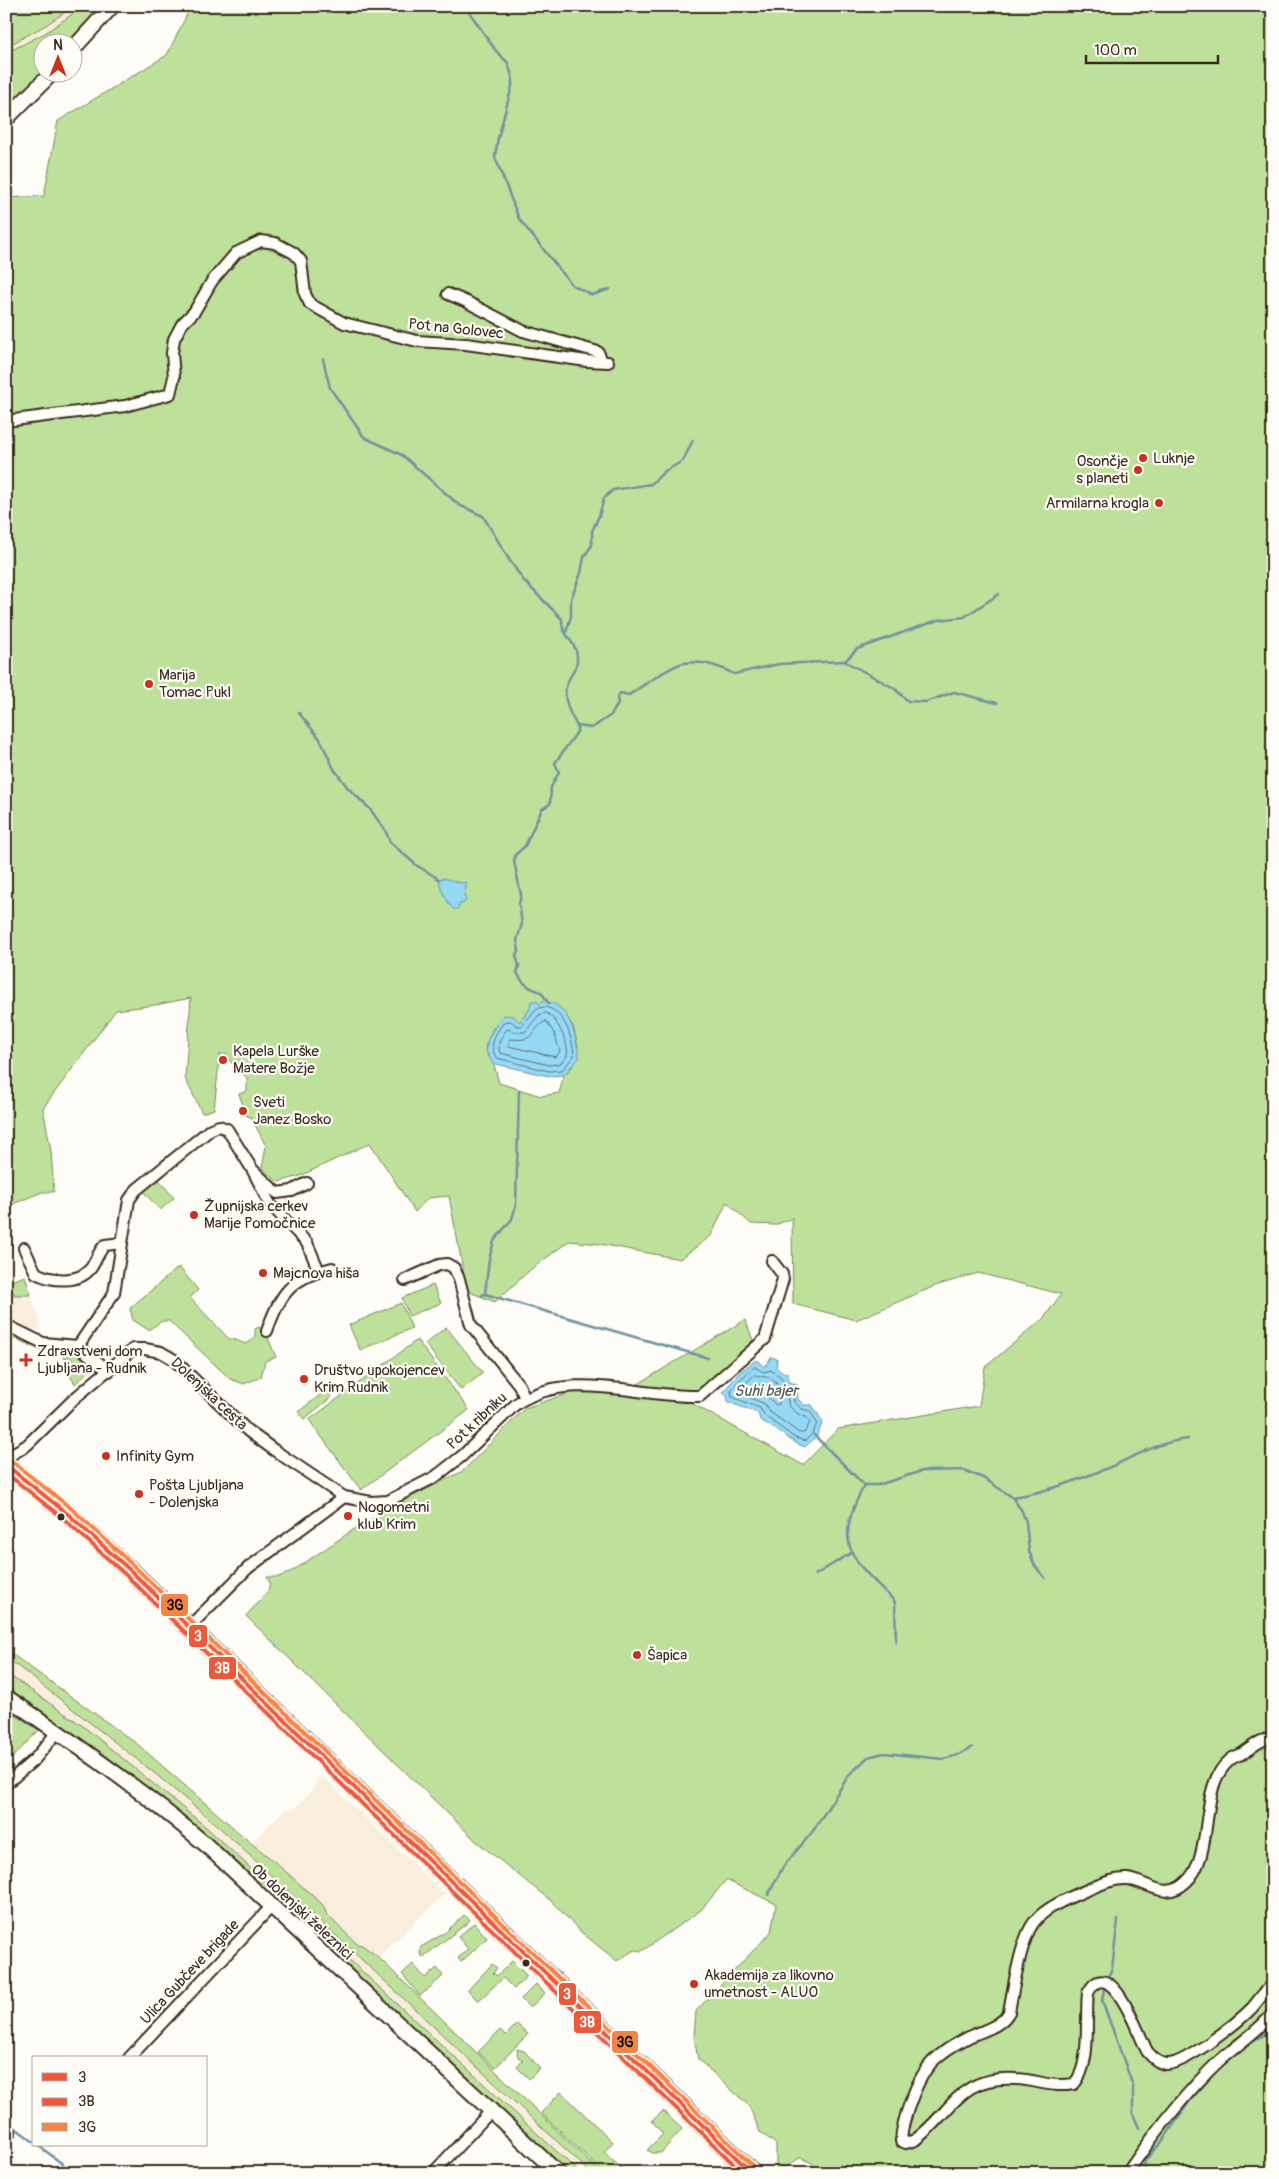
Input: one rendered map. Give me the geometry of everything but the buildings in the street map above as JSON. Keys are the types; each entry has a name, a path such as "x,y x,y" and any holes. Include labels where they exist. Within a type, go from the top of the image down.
{"main road":[{"path":"6,1465 72,1518 189,1627 752,2173"}],"street":[{"path":"82,39 112,6"},
{"path":"6,119 43,82"},
{"name":"Pot na Golovec","path":"6,421 125,406 170,394 174,377 172,353 174,339 182,324 194,312 212,281 236,253 262,241 276,243 294,253 301,261 304,294 310,304 344,322 417,341 466,344 587,361 605,361 598,352 592,349 538,337 448,294"},
{"path":"78,1346 114,1293 129,1200 132,1195 162,1167 211,1129 219,1126 227,1129 252,1169 270,1204 307,1243 319,1271"},
{"path":"252,1169 277,1193 292,1191 307,1184"},
{"path":"24,1248 36,1273 50,1278 64,1279 84,1274 91,1268 105,1245 122,1243"},
{"name":"Pot k ribniku","path":"344,1497 371,1502 388,1501 406,1494 435,1477 462,1456 524,1398 570,1386 615,1388 686,1397 700,1396 765,1339 783,1279 782,1274 772,1261"},
{"path":"405,1280 439,1265 447,1264 454,1268 460,1279 471,1324 519,1385 524,1398"},
{"path":"267,1331 279,1300 296,1282 319,1271 332,1268"},
{"path":"6,1325 43,1342 78,1346 109,1371"},
{"name":"Dolenjska cesta","path":"6,1458 27,1445 76,1398 133,1349 145,1349 162,1352 173,1359 248,1431 344,1497"},
{"path":"189,1627 248,1568 344,1497"},
{"name":"Ob dolenjski železnici","path":"6,1697 101,1761 205,1844 558,2173"},
{"path":"6,1784 35,1759 58,1731"},
{"path":"1273,1737 1253,1744 1243,1753 1230,1759 1221,1771 1214,1784 1201,1853 1188,1881 1179,1888 1171,1892 1161,1892 1136,1882 1117,1879 1077,1894 1035,1920 1024,1942 1009,2012 1005,2020 965,2039 933,2062 919,2085 904,2123 902,2141 906,2143 915,2140 961,2094 988,2080 1017,2079 1054,2086 1074,2084 1080,2076 1083,2066 1087,2036 1088,1993 1092,1986 1097,1983 1104,1982 1116,1989 1147,2051 1155,2059 1167,2064 1184,2059 1213,2040 1242,2017 1273,1985"},
{"name":"Ulica Gubčeve brigade","path":"131,2056 272,1906"},
{"path":"1127,2173 1178,2104 1217,2063 1265,2023 1273,2014"},
{"path":"433,2173 491,2111"}],"shaded area":[{"path":"74,6 84,6 46,32 33,32"},
{"path":"32,33 32,40 6,53 6,47"},
{"path":"25,1276 41,1330 27,1329 6,1319 6,1283"},
{"path":"6,1657 153,1772 219,1827 591,2173 580,2173 206,1827 58,1707 6,1673"},
{"path":"322,1776 445,1894 378,1957 362,1945 357,1944 327,1915 323,1905 251,1843 285,1809 293,1810 316,1786 316,1782"}],"green space":[{"path":"6,6 74,6 46,25 6,47"},
{"path":"84,6 105,6 81,32 46,32"},
{"path":"191,6 1273,6 1273,2173 816,2173 813,2164 801,2157 776,2173 776,2144 760,2132 749,2106 698,2059 694,2037 696,2011 771,1932 776,1904 726,1880 701,1910 642,1951 634,1950 617,1961 581,1932 551,1901 476,1841 246,1616 268,1591 270,1583 267,1577 279,1577 294,1570 353,1530 405,1500 463,1471 525,1408 573,1392 623,1393 745,1320 753,1340 691,1403 803,1465 838,1429 979,1406 985,1367 1044,1318 1061,1294 978,1273 935,1286 856,1320 793,1304 792,1218 775,1225 751,1224 727,1202 711,1236 680,1259 600,1244 569,1241 530,1270 495,1302 467,1291 449,1196 428,1198 415,1212 370,1143 300,1176 278,1182 262,1168 266,1146 251,1117 247,1116 239,1094 247,1091 247,1078 233,1065 226,1054 220,1054 214,1109 202,1113 185,1078 191,998 116,1010 43,1108 51,1151 54,1192 42,1192 6,1207 6,198 44,196 58,121 167,55","holes":["539,1004 566,1017 573,1026 578,1047 572,1067 564,1075 559,1093 541,1096 499,1083 493,1061 488,1056 485,1047 493,1028 520,1022 530,1009"]},
{"path":"32,40 32,82 38,82 6,113 6,53"},
{"path":"162,1174 165,1175 159,1180 174,1198 160,1210 142,1190"},
{"path":"179,1267 198,1290 190,1298 230,1340 233,1339 246,1344 254,1338 255,1329 259,1327 268,1338 276,1357 265,1361 261,1377 244,1384 230,1379 169,1321 162,1321 148,1330 133,1320 130,1308"},
{"path":"25,1276 31,1295 14,1295 14,1292 7,1292 6,1283"},
{"path":"433,1285 441,1303 409,1316 402,1298"},
{"path":"401,1303 412,1328 360,1350 349,1325"},
{"path":"446,1327 483,1373 461,1390 425,1344"},
{"path":"6,1329 78,1351 95,1365 75,1384 69,1374 76,1367 70,1356 64,1359 62,1351 40,1350 6,1335"},
{"path":"417,1340 469,1410 361,1490 309,1420"},
{"path":"327,1390 332,1397 304,1419 298,1412"},
{"path":"6,1650 136,1743 275,1862 323,1905 327,1915 357,1944 362,1945 378,1957 601,2173 591,2173 219,1827 153,1772 6,1657"},
{"path":"6,1673 83,1726 206,1827 580,2173 565,2173 209,1840 6,1691"},
{"path":"6,1709 39,1730 6,1764"},
{"path":"464,1915 470,1920 466,1924 423,1957 420,1954 421,1947 446,1932"},
{"path":"474,1923 487,1938 461,1962 458,1958 468,1949 458,1937"},
{"path":"512,1961 527,1976 514,1989 503,1978 478,2001 468,1990 492,1964 497,1968 493,1973 497,1976"},
{"path":"413,1964 425,1978 437,1968 443,1976 420,1996 402,1974"},
{"path":"536,1984 545,1993 530,2008 521,1999"},
{"path":"517,2024 528,2034 495,2068 478,2052 500,2030 506,2035"},
{"path":"517,2049 524,2051 540,2068 529,2079 517,2067 523,2060 518,2057"},
{"path":"561,2092 613,2142 604,2152 626,2173 604,2173 541,2113"},
{"path":"663,2111 682,2129 661,2153 653,2153 647,2150 663,2134 652,2121"}],"water":[{"path":"444,878 460,883 467,882 464,895 466,900 463,904 460,903 458,909 453,909 444,895 439,879"},
{"path":"531,1001 537,1001 539,1004 543,1001 556,1005 563,1010 570,1022 579,1058 564,1075 548,1076 492,1063 486,1044 492,1031 504,1015 513,1016 520,1022 530,1009"},
{"name":"Suhi bajer","path":"771,1357 777,1359 776,1367 781,1372 788,1373 788,1382 797,1384 798,1399 804,1405 812,1405 823,1422 816,1437 805,1447 760,1420 758,1413 728,1402 727,1395 723,1392 740,1372 756,1360 765,1367"}],"waterway":[{"path":"465,6 496,51 508,63 512,76 512,86 498,138 495,157 519,219 572,285 592,295 610,289"},
{"path":"323,359 330,388 364,437 402,455 459,505 483,516 524,581 562,619 563,628 576,651 577,657 576,666 567,683 565,693 568,708 577,726"},
{"path":"566,633 571,616 571,599 581,573 584,557 592,545 592,531 604,498 613,490 651,484 665,471 683,461 693,440"},
{"path":"845,661 857,649 938,620 964,617 999,594"},
{"path":"549,1004 541,992 526,985 517,972 519,966 516,955 519,950 517,940 522,924 519,904 521,895 514,861 515,855 525,846 542,809 550,804 551,787 559,772 555,763 577,732 577,726 592,728 611,715 618,704 617,698 620,693 629,695 664,672 684,663 710,664 734,674 779,664 844,661 894,688 908,701 926,702 954,692 997,703"},
{"path":"299,713 320,739 334,769 348,788 370,809 385,830 390,842 416,865 439,879"},
{"path":"482,1295 485,1294 489,1259 494,1241 512,1219 516,1205 519,1091"},
{"path":"485,1294 708,1358"},
{"path":"814,1435 864,1485 878,1485 922,1471 964,1470 985,1479 1012,1497 1061,1485 1108,1468 1157,1446 1188,1439"},
{"path":"864,1485 849,1523 848,1537 851,1550 857,1561 895,1602 896,1642"},
{"path":"1012,1497 1022,1511 1026,1522 1029,1551 1035,1566 1045,1578"},
{"path":"815,1575 851,1553"},
{"path":"768,1895 783,1867 813,1831 849,1775 868,1757 884,1753 943,1759 958,1755 973,1747"},
{"path":"1273,1849 1267,1854 1265,1860 1273,1924"},
{"path":"1107,1979 1112,1968 1118,1920"},
{"path":"1105,1984 1102,2000 1133,2086 1133,2114 1139,2128"},
{"path":"1249,2042 1273,2031"},
{"path":"1144,2173 1145,2161 1161,2143 1189,2102 1219,2068"},
{"path":"6,2121 32,2140"},
{"path":"39,2146 74,2173"}],"transit line":[{"name":"3G","path":"10,1460 73,1510 136,1568 756,2169"},
{"name":"3","path":"6,1465 69,1515 132,1572 752,2173"},
{"name":"3B","path":"6,1473 65,1520 128,1577 743,2173"}],"place":[{"name":"Luknje","path":"1143,458"},
{"name":"Osončje s planeti","path":"1138,470"},
{"name":"Armilarna krogla","path":"1159,503"},
{"name":"Marija Tomac Pukl","path":"149,684"},
{"name":"Kapela Lurške Matere Božje","path":"223,1060"},
{"name":"Sveti Janez Bosko","path":"243,1111"},
{"name":"Župnijska cerkev Marije Pomočnice","path":"194,1215"},
{"name":"Majcnova hiša","path":"263,1273"},
{"name":"Zdravstveni dom Ljubljana - Rudnik","path":"26,1360"},
{"name":"Društvo upokojencev Krim Rudnik","path":"304,1379"},
{"name":"Infinity Gym","path":"106,1456"},
{"name":"Pošta Ljubljana - Dolenjska","path":"139,1494"},
{"name":"Nogometni klub Krim","path":"348,1516"},
{"name":"Šapica","path":"637,1655"},
{"name":"Akademija za likovno umetnost - ALUO","path":"694,1984"}]}
